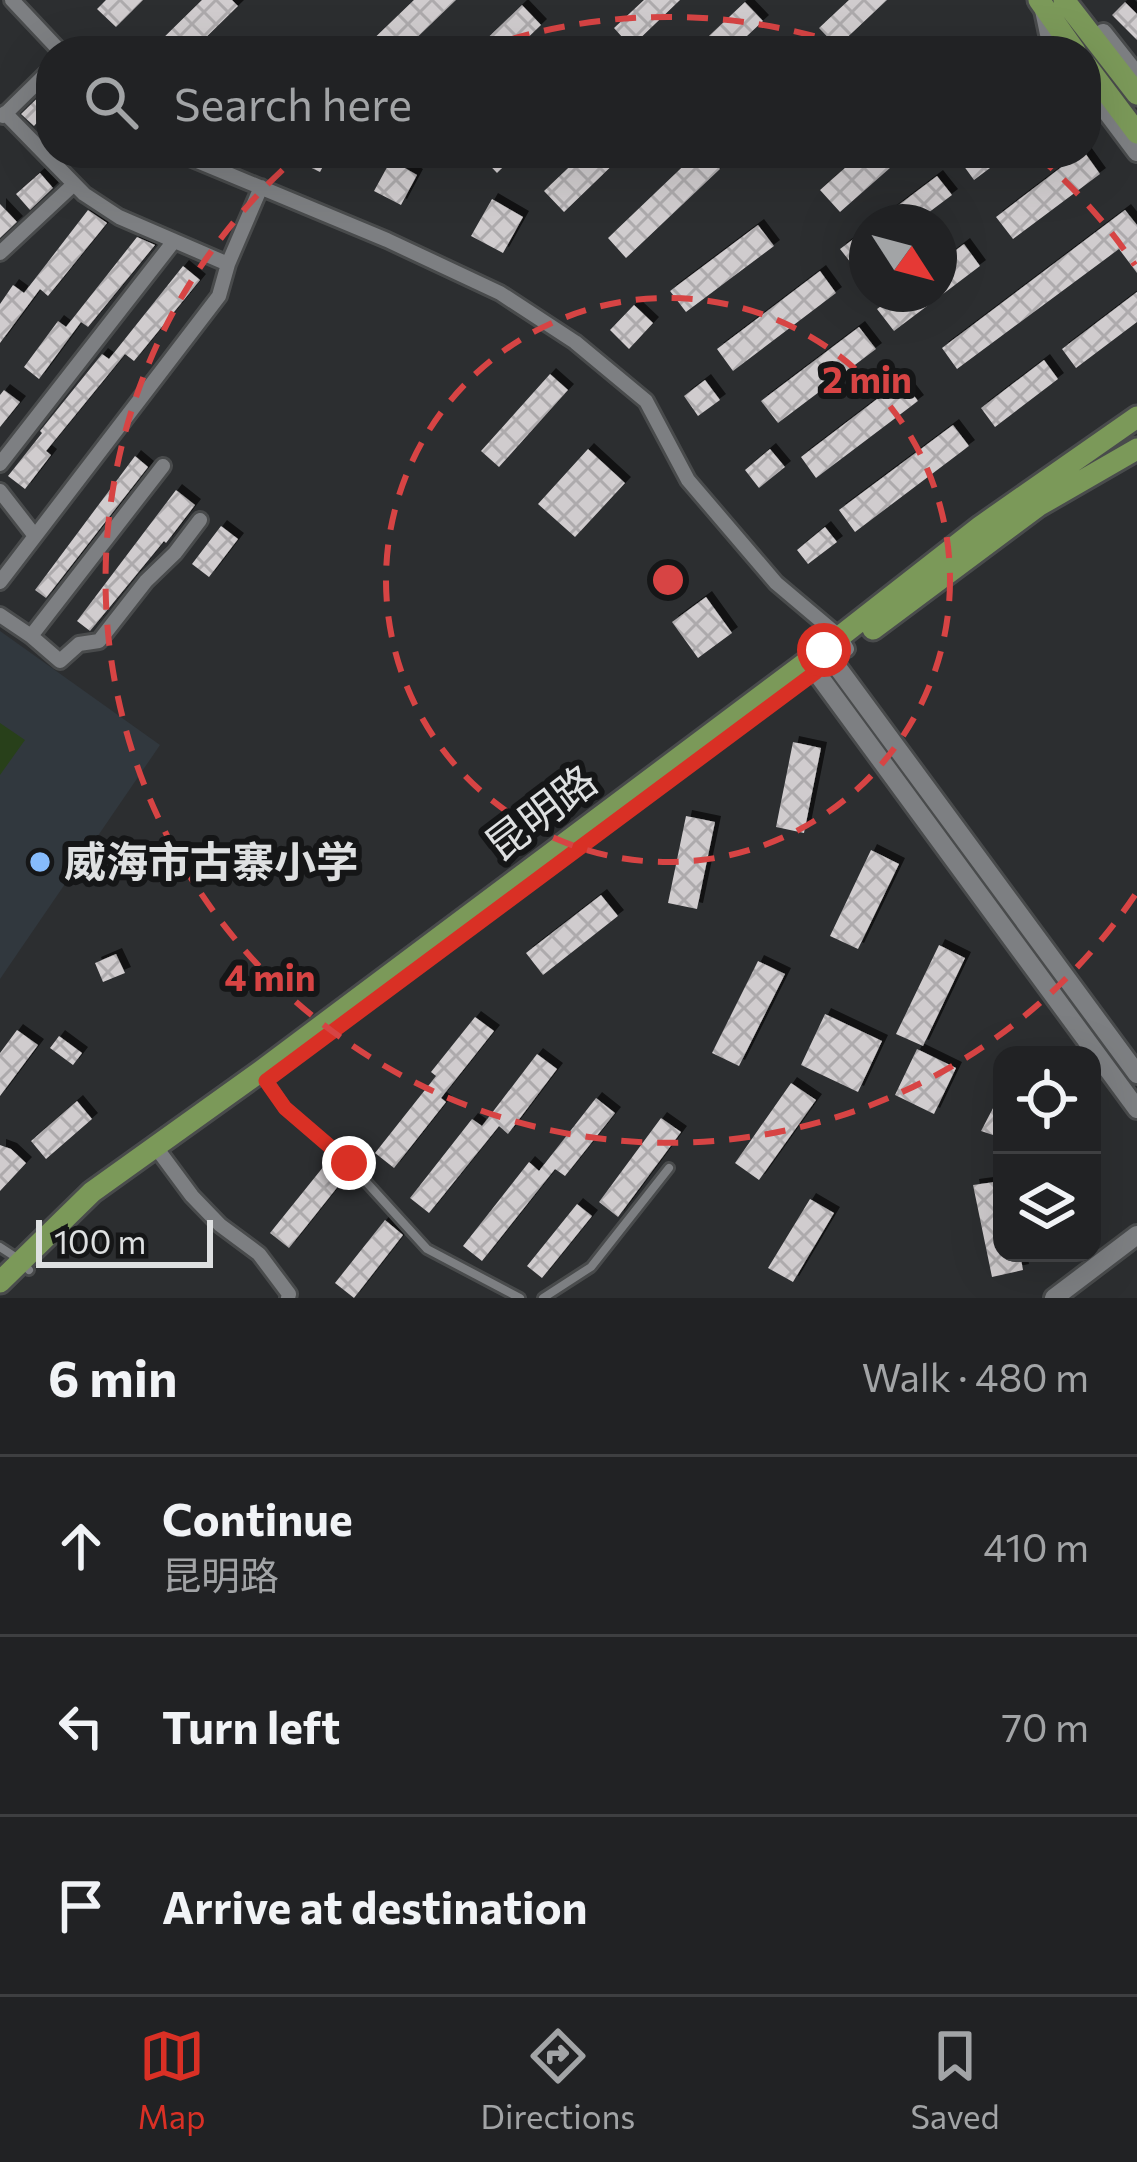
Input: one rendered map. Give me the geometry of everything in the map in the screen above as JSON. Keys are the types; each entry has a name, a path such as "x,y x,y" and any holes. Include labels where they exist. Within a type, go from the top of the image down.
{"main road":[{"path":"1050,36 1053,2"},
{"path":"1053,2 1068,36"},
{"path":"1053,2 1089,16 1137,76"},
{"path":"1053,2 1084,36"},
{"path":"1101,55 1137,94"},
{"path":"1101,85 1137,134"},
{"path":"1101,104 1137,152"},
{"name":"昆明路","path":"828,655 981,526 1137,417"},
{"name":"昆明路","path":"0,1282 100,1204 158,1151 828,655 1038,506 1137,449"},
{"path":"828,655 1137,1074"},
{"path":"828,655 1137,1109"},
{"path":"1054,1298 1137,1235"},
{"name":"昆明路","path":"4,1298 24,1265"}],"street":[{"path":"12,0 46,36"},
{"path":"36,84 3,116 36,148"},
{"path":"57,168 84,194 119,217 228,264"},
{"path":"215,168 500,293 575,342 646,401 688,480 776,584 828,655"},
{"path":"0,253 74,184"},
{"path":"0,582 219,296 261,187"},
{"path":"0,464 174,241"},
{"path":"31,636 163,466"},
{"path":"0,491 35,536"},
{"path":"0,615 60,661 79,644 99,640 200,520"},
{"path":"158,1151 220,1226 259,1254 289,1294 287,1298"}],"lane":[{"path":"264,1076 285,1108 349,1163 427,1250 520,1298"},
{"path":"543,1298 591,1267 669,1168"},
{"path":"0,1247 24,1265"}],"shaded area":[{"name":"威海市古寨小学","path":"0,631 160,745 0,979"}],"green space":[{"path":"0,723 25,740 0,775"}],"building":[{"path":"106,0 143,0 116,27 97,9"},
{"path":"202,0 232,0 238,6 207,36 165,36"},
{"path":"414,0 456,0 419,36 377,36"},
{"path":"644,0 680,0 642,36 621,36 614,28"},
{"path":"849,0 887,0 849,36 827,36 819,28"},
{"path":"745,2 763,21 747,36 709,36"},
{"path":"1125,2 1137,14 1137,40 1112,15"},
{"path":"522,5 541,25 530,36 490,36"},
{"path":"36,100 34,126 21,114"},
{"path":"387,168 405,168 417,175 401,205 374,191"},
{"path":"568,168 609,168 564,212 544,191"},
{"path":"681,168 720,169 626,258 608,238"},
{"path":"845,168 890,168 849,204 840,212 820,190"},
{"path":"965,168 990,168 974,180"},
{"path":"1060,168 1096,168 1100,174 1013,239 996,217"},
{"path":"40,173 53,188 30,210 16,194"},
{"path":"937,176 952,195 940,204 900,204"},
{"path":"492,199 523,217 503,253 471,236"},
{"path":"0,204 17,222 0,238"},
{"path":"88,210 107,223 48,296 40,289 0,343 0,304 13,285 24,293"},
{"path":"1125,210 1137,225 1137,273 1119,249 957,369 942,348"},
{"path":"758,225 774,246 686,312 670,291"},
{"path":"137,237 155,245 88,327 81,322 39,379 24,367 58,321 66,327"},
{"path":"964,244 980,266 957,283 957,249"},
{"path":"183,266 200,280 134,361 125,354 46,451 51,455 25,489 8,476 102,354 109,359"},
{"path":"820,271 836,293 733,371 717,349"},
{"path":"1137,292 1137,322 1076,368 1062,349"},
{"path":"634,305 653,323 629,349 610,330"},
{"path":"879,312 919,312 894,331"},
{"path":"859,327 876,349 778,423 761,401"},
{"path":"1044,360 1058,379 995,427 981,408"},
{"path":"550,374 568,390 499,467 481,451"},
{"path":"705,380 720,400 698,416 684,396"},
{"path":"902,380 918,401 816,478 801,457"},
{"path":"4,390 20,402 0,427 0,395"},
{"path":"953,425 969,446 855,532 839,510"},
{"path":"588,449 625,483 575,537 538,504"},
{"path":"770,449 785,467 759,488 745,470"},
{"path":"135,456 148,467 46,598 35,590"},
{"path":"176,490 195,505 90,631 77,621"},
{"path":"221,526 238,539 209,577 192,564"},
{"path":"825,527 837,542 808,564 797,550"},
{"path":"706,597 732,633 698,658 672,622"},
{"path":"793,742 821,748 804,833 776,827"},
{"path":"686,816 715,822 697,909 668,903"},
{"path":"871,850 899,864 858,949 830,936"},
{"path":"601,895 618,916 543,975 526,953"},
{"path":"939,945 965,958 923,1046 896,1034"},
{"path":"116,954 125,973 103,982 95,963"},
{"path":"758,961 785,974 739,1066 712,1053"},
{"path":"825,1014 882,1041 858,1092 801,1065"},
{"path":"475,1017 494,1031 394,1168 375,1153"},
{"path":"17,1030 38,1045 0,1096 0,1053"},
{"path":"59,1036 82,1053 73,1065 50,1048"},
{"path":"917,1049 956,1068 934,1114 895,1095"},
{"path":"537,1054 557,1069 508,1134 499,1126 429,1213 410,1198 472,1119 482,1126"},
{"path":"791,1083 816,1100 759,1180 735,1163"},
{"path":"596,1098 615,1113 565,1176 555,1169 482,1261 463,1246 529,1162 539,1171"},
{"path":"77,1101 92,1119 46,1159 31,1141"},
{"path":"993,1108 993,1135 981,1131"},
{"path":"661,1118 681,1132 618,1217 599,1202"},
{"path":"0,1145 26,1163 0,1191"},
{"path":"328,1161 347,1175 289,1248 270,1233"},
{"path":"993,1182 993,1262 1022,1262 1023,1270 992,1277 973,1185"},
{"path":"810,1199 834,1213 793,1282 768,1268"},
{"path":"577,1204 592,1216 542,1278 527,1266"},
{"path":"385,1220 403,1235 354,1298 335,1283"}],"place":[{"name":"威海市古寨小学","path":"40,862"}],"route":[{"path":"349,1163 285,1108 266,1081 816,672 808,662 824,650"}]}
